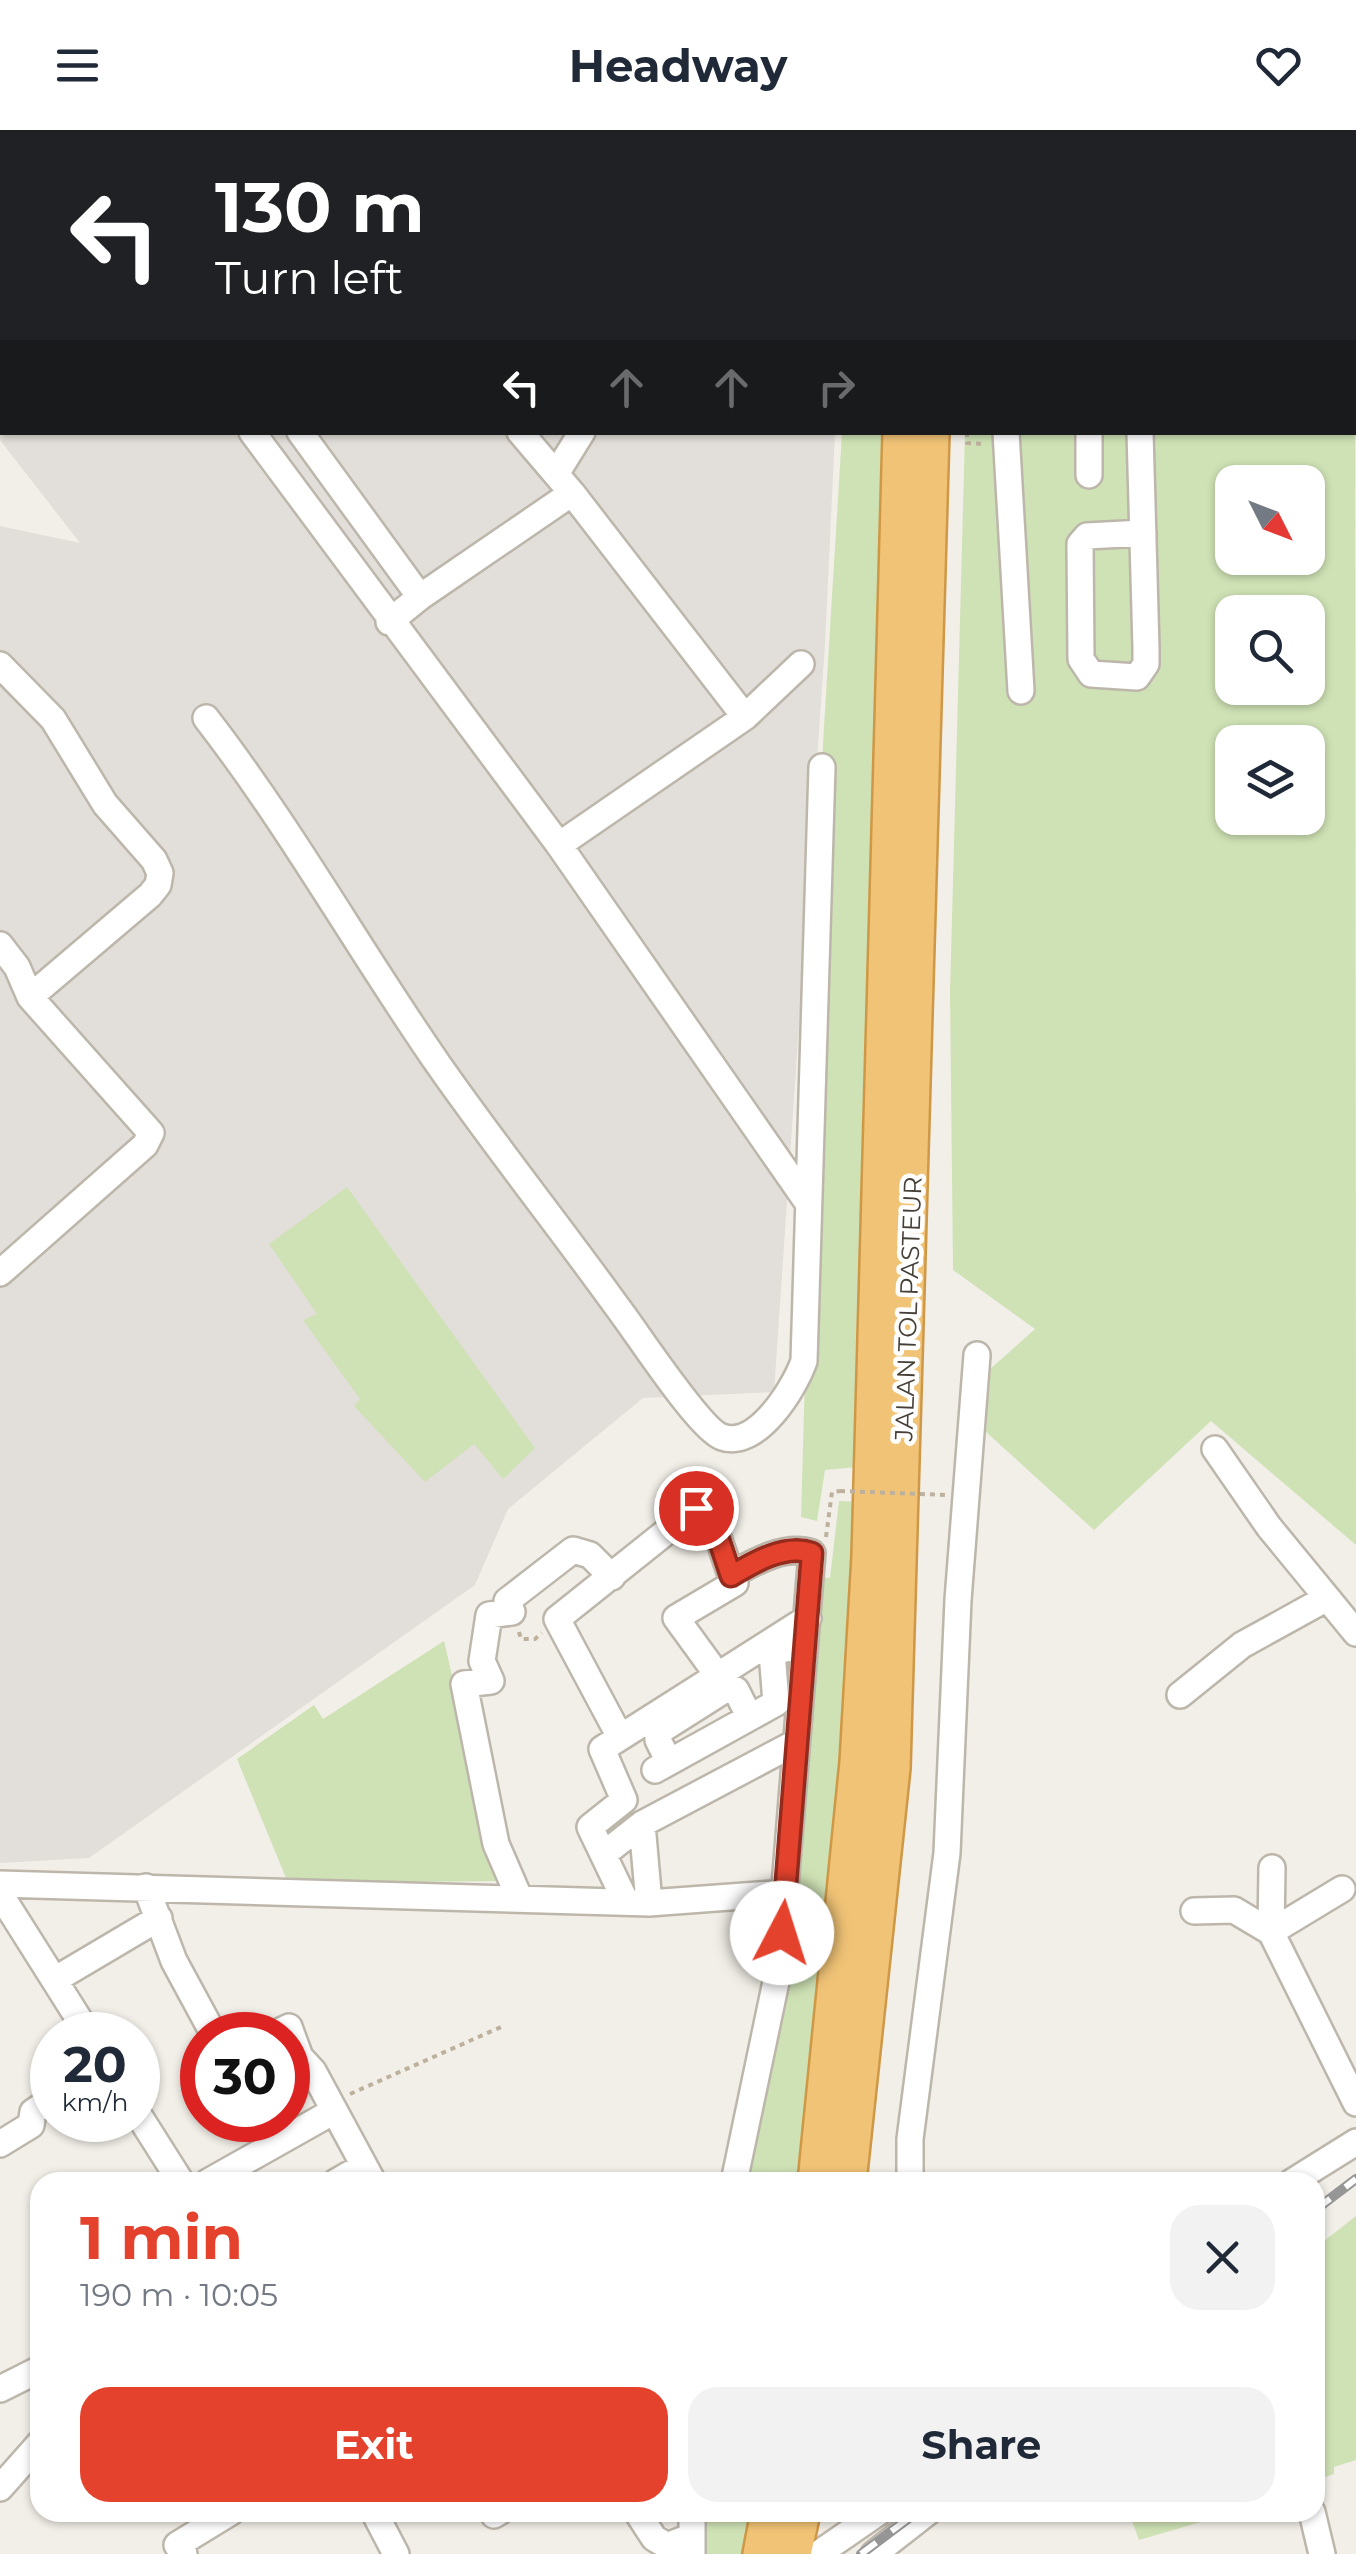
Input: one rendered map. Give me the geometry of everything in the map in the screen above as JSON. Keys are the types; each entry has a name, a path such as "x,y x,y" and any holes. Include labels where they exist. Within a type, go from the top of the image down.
{"highway":[{"name":"JALAN TOL PASTEUR","path":"817,2172 858,1762 870,1556 901,435"},
{"name":"JALAN TOL PASTEUR","path":"849,2172 892,1768 931,435"},
{"path":"761,2554 776,2522"},
{"path":"783,2522 794,2554"}],"street":[{"path":"254,435 389,622 558,845 808,1204"},
{"path":"302,435 420,597"},
{"path":"523,435 745,718"},
{"path":"389,622 564,483 581,435"},
{"path":"1088,475 1089,435"},
{"path":"1140,435 1143,533 1146,664 1137,677 1091,674 1081,659 1080,544 1087,536 1143,533"},
{"path":"1006,438 1021,691"},
{"path":"558,845 745,718 800,664"},
{"path":"0,665 53,719 105,804 154,860 160,873 158,885 150,895 30,997"},
{"path":"206,718 439,1065 668,1375 708,1427 722,1438 740,1438 780,1406 796,1384 804,1361 822,767"},
{"path":"0,944 30,997 151,1133 145,1145 0,1273"},
{"path":"910,2172 910,2140 947,1853 958,1600 977,1354"},
{"path":"1215,1449 1268,1527 1356,1633"},
{"path":"620,1736 556,1619 696,1508 719,1540 734,1583 676,1618 716,1673"},
{"path":"731,1576 776,1554 799,1549 812,1553 778,1972 736,2172"},
{"path":"519,1897 496,1844 485,1804 464,1684 490,1682 482,1661 489,1615 512,1612 507,1601 573,1550 590,1555 612,1578"},
{"path":"1180,1695 1242,1645 1327,1598"},
{"path":"638,1903 590,1827 624,1799 600,1752 716,1673 808,1618"},
{"path":"749,1716 736,1690 729,1687 658,1732 662,1766 778,1700 770,1663 772,1652 804,1647"},
{"path":"604,1854 642,1824 794,1744"},
{"path":"638,1903 642,1824"},
{"path":"1272,1868 1271,1932 1356,2102"},
{"path":"0,1884 638,1903 785,1894"},
{"path":"146,1887 174,1962 201,2012"},
{"path":"1271,1932 1342,1889"},
{"path":"0,1894 75,2012"},
{"path":"1194,1910 1234,1910 1271,1932"},
{"path":"56,1979 159,1918"},
{"path":"310,2072 366,2172"},
{"path":"310,2116 333,2108"},
{"path":"0,2144 30,2126"},
{"path":"156,2142 175,2172"},
{"path":"220,2172 254,2142"},
{"path":"1308,2172 1356,2142"},
{"path":"0,2388 30,2374"},
{"path":"0,2488 30,2454"},
{"path":"184,2554 177,2544 213,2522"},
{"path":"379,2522 396,2554"},
{"path":"644,2522 660,2543 667,2546 691,2535"},
{"path":"818,2554 862,2522"},
{"path":"874,2554 915,2522"},
{"path":"1319,2522 1322,2554"}],"path":[{"path":"967,435 967,443 1006,438"},
{"path":"832,1492 947,1494"},
{"path":"512,1612 522,1639 536,1639 556,1619"},
{"path":"333,2108 501,2027"}],"shaded area":[{"path":"0,435 835,435 825,644 774,1392 643,1398 508,1509 475,1585 89,1858 0,1863 0,526 80,543"}],"green space":[{"path":"842,435 885,435 858,1467 825,1470 817,1521 801,1517 823,743"},
{"path":"965,435 1355,435 1356,1545 1211,1421 1094,1530 986,1432 989,1370 1035,1329 953,1270 950,992"},
{"path":"347,1187 535,1448 503,1479 474,1444 425,1482 354,1406 360,1399 303,1320 317,1314 269,1244"},
{"path":"839,1501 861,1502 828,1958 799,2172 746,2172 818,1577 830,1578"},
{"path":"444,1641 492,1847 508,1881 288,1883 237,1759 314,1705 323,1719"},
{"path":"1356,2216 1356,2460 1334,2467 1334,2474 1325,2477 1325,2240"},
{"path":"696,2522 750,2522 745,2554 697,2554"},
{"path":"1133,2522 1201,2522 1139,2540"}],"railway":[{"path":"1325,2202 1356,2179"},
{"path":"861,2554 904,2522"}],"route":[{"path":"696,1508 719,1540 731,1576 776,1554 799,1549 812,1553 782,1933"}]}
